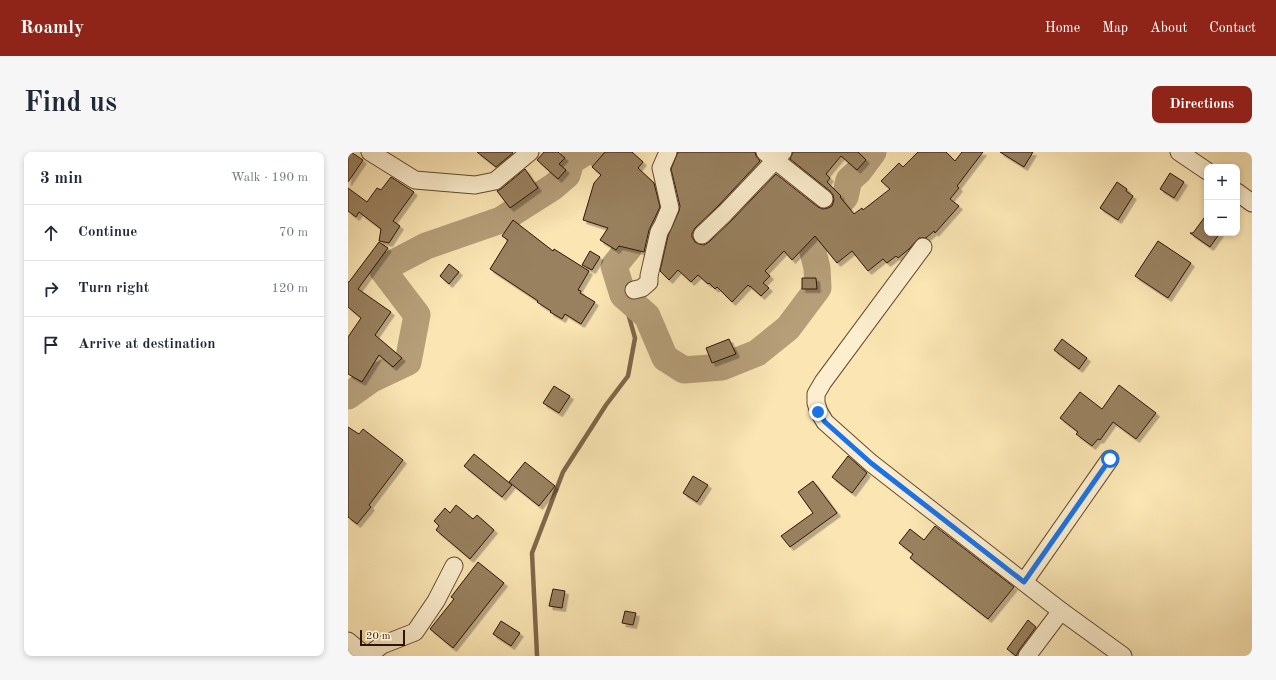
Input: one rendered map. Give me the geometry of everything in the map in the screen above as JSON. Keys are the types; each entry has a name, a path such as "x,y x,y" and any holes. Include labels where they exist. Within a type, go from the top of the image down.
{"street":[{"path":"370,152 415,180 475,185 495,181 530,152"},
{"path":"634,290 642,288 649,282 659,232 670,208 661,168 668,152"},
{"path":"1179,152 1204,169"},
{"path":"702,236 725,213 774,155 824,199"},
{"path":"1240,194 1252,202"},
{"path":"923,247 823,382 816,394 818,412 825,422 871,463 1061,611 1123,656"},
{"path":"1024,582 1110,459"},
{"path":"348,641 367,656 382,645 415,632 436,601 454,566"},
{"path":"1027,656 1061,611"}],"building":[{"path":"348,152 351,152 363,160 348,182"},
{"path":"477,152 512,152 513,153 496,167"},
{"path":"544,152 558,152 565,158 559,164 566,170 558,179 537,160"},
{"path":"605,152 632,152 643,162 638,168 654,183 660,207 649,230 644,252 619,246 616,250 600,240 608,228 583,220 594,183 601,175 592,167"},
{"path":"678,152 755,152 760,161 695,228 692,233 692,237 695,242 704,245 732,220 776,174 818,207 823,209 832,206 834,200 833,195 790,159 793,152 858,152 866,160 857,170 841,156 826,174 830,178 827,182 841,196 840,197 854,214 862,208 863,210 890,189 881,181 899,163 903,167 918,152 946,152 955,161 962,152 983,152 957,186 959,188 950,199 959,206 935,233 934,231 926,238 919,238 898,258 896,256 887,263 883,259 868,271 852,251 837,263 815,236 792,260 784,251 765,271 770,276 763,283 769,288 761,296 748,285 732,302 717,287 715,289 698,275 691,282 678,270 669,280 660,271 668,236 680,206 671,169"},
{"path":"1000,152 1033,152 1024,167"},
{"path":"525,169 538,188 510,208 497,191"},
{"path":"1170,173 1184,182 1174,198 1160,189"},
{"path":"391,177 414,192 393,221 400,226 389,243 379,241 381,229 359,212 356,217 348,211 348,188 367,202 377,188 381,190"},
{"path":"1117,182 1127,189 1126,191 1133,196 1118,220 1100,208"},
{"path":"1204,218 1204,236 1218,236 1210,247 1190,233 1193,233"},
{"path":"513,220 553,251 554,249 589,271 578,290 581,291 580,293 595,302 581,324 565,314 562,319 550,312 551,311 537,302 538,301 490,269 508,240 502,236"},
{"path":"1158,241 1191,263 1168,298 1135,276"},
{"path":"379,242 388,248 358,289 391,312 375,335 402,358 393,367 379,355 362,382 348,374 348,337 361,318 348,307 348,282"},
{"path":"590,251 600,257 592,270 582,265"},
{"path":"449,264 459,272 449,284 440,276"},
{"path":"802,278 816,278 817,289 802,289"},
{"path":"729,339 736,354 712,363 706,348"},
{"path":"1062,339 1087,358 1079,369 1054,350"},
{"path":"1119,385 1156,413 1136,439 1113,422 1100,440 1098,439 1092,446 1076,434 1078,432 1060,418 1080,392 1102,409"},
{"path":"554,386 570,396 559,413 543,403"},
{"path":"348,427 359,434 363,429 403,460 369,505 371,507 357,524 348,517"},
{"path":"474,454 512,485 502,497 464,466"},
{"path":"848,456 867,473 852,493 832,477"},
{"path":"525,462 555,486 539,506 509,482"},
{"path":"693,476 708,485 697,502 683,493"},
{"path":"813,481 837,513 790,547 781,536 813,513 798,492"},
{"path":"456,505 473,519 477,515 494,530 470,559 436,530 439,526 434,521 445,508 450,513"},
{"path":"935,526 1014,587 988,619 910,558 913,554 899,543 910,529 924,540"},
{"path":"478,562 504,583 453,648 430,629 454,599 451,597"},
{"path":"553,589 565,591 562,608 549,606"},
{"path":"625,611 636,613 633,625 622,623"},
{"path":"1028,620 1036,627 1016,656 1007,649"},
{"path":"501,621 520,633 511,646 493,634"}],"waterway":[{"path":"348,396 372,379 408,362 417,315 382,269 426,246 501,220 553,187 567,175 571,161 583,152"},
{"path":"595,152 603,155 625,175 622,180"},
{"path":"628,214 633,227 628,249 614,266 623,295 647,316 665,358 684,370 722,367 757,353 788,328 818,288 817,268 813,252 814,242 825,219 845,197 849,180 859,171 873,152"},
{"path":"537,655 532,553 563,472 606,405 628,376 635,338 623,295"}],"route":[{"path":"818,412 825,422 871,463 1024,582 1110,459"}]}
